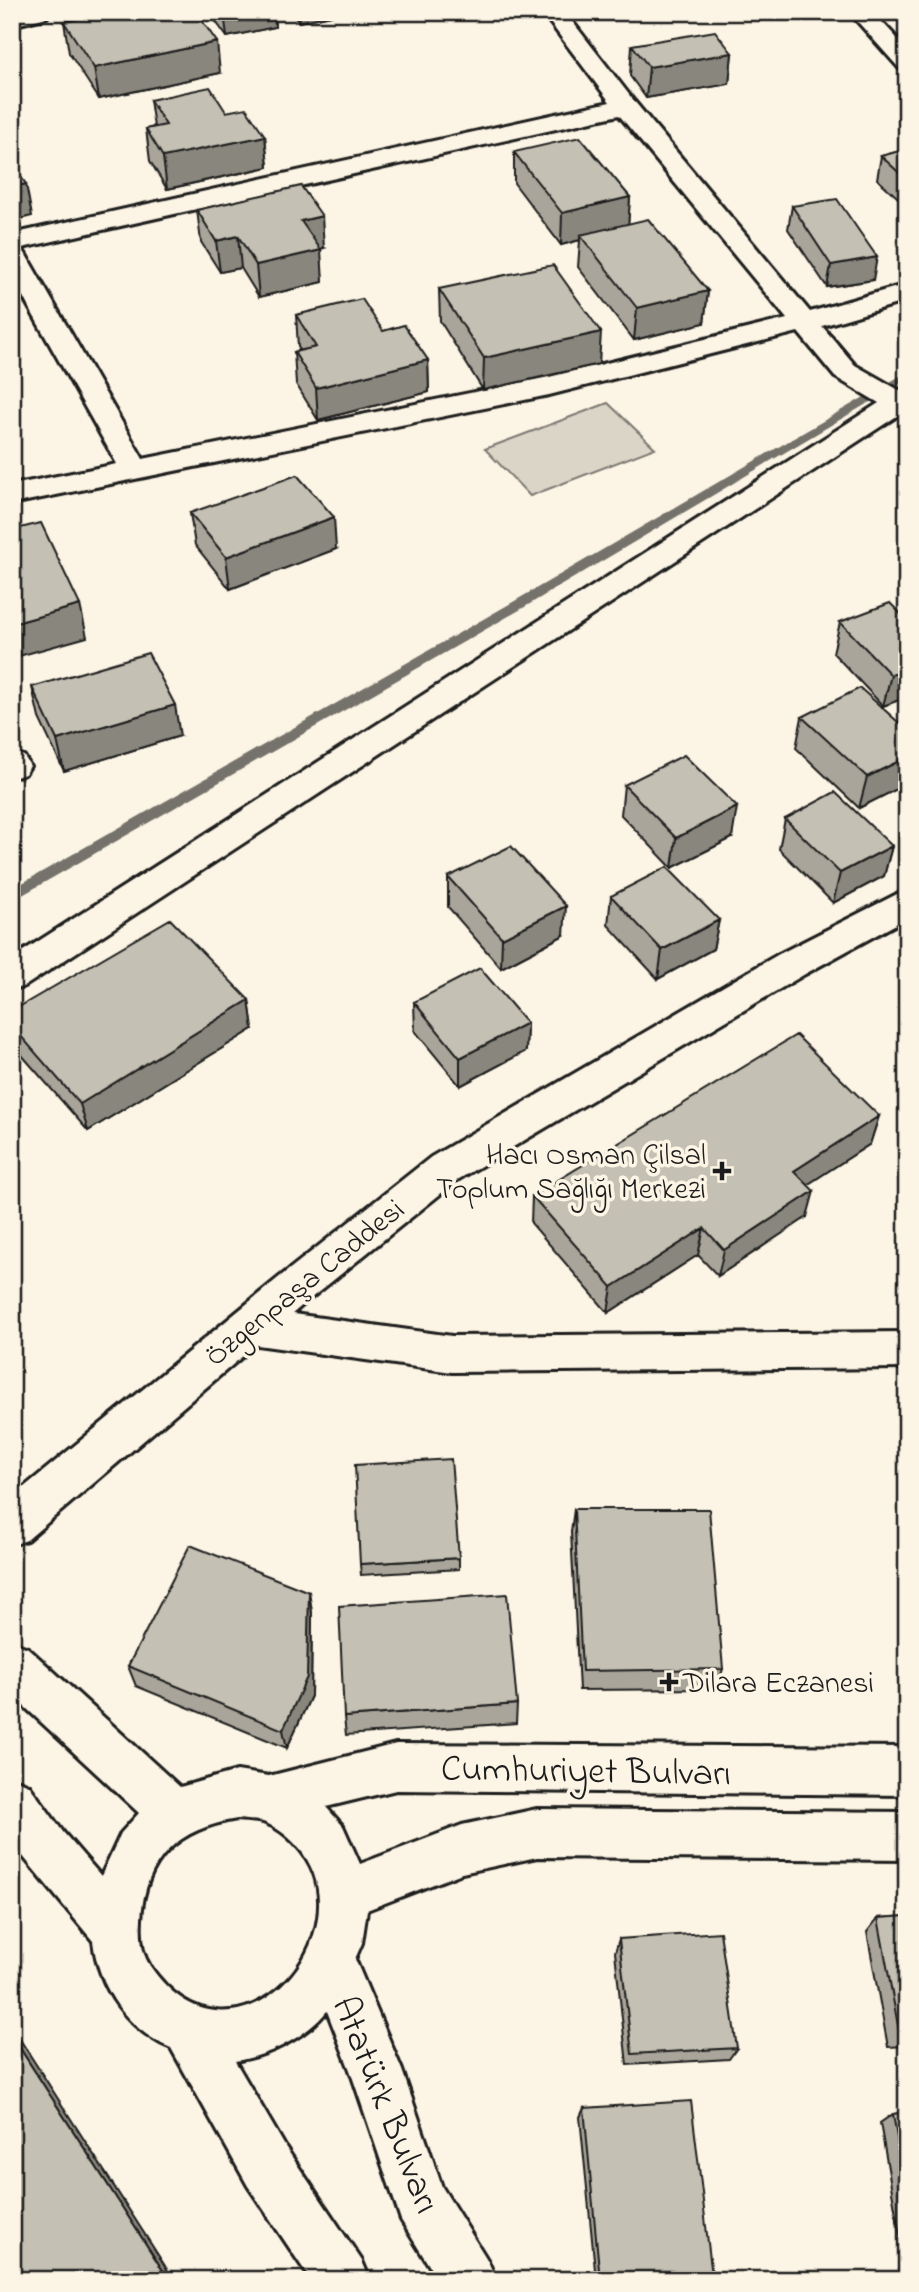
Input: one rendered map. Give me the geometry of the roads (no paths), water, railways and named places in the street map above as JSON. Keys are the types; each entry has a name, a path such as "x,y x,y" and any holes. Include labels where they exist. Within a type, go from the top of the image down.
{"street":[{"path":"12,19 39,12"},
{"path":"12,976 904,402 845,371 802,323 625,106 553,12"},
{"path":"860,12 907,63"},
{"path":"12,242 625,106"},
{"path":"12,253 135,470"},
{"path":"12,495 549,386 802,323 907,292"},
{"name":"Özgenpaşa Caddesi","path":"12,1525 444,1168 792,964 907,902"},
{"path":"250,1326 452,1354 907,1350"},
{"path":"12,1664 176,1814"},
{"name":"Cumhuriyet Bulvarı","path":"269,1800 353,1776 396,1767 907,1771"},
{"path":"237,1796 269,1800 296,1813 319,1836 336,1863 344,1895 342,1930 332,1963 313,1993 296,2009 255,2032 222,2037 189,2031 159,2017 136,1992 121,1963 115,1929 118,1895 130,1863 150,1835 176,1814 205,1800 237,1796"},
{"path":"12,1802 46,1849 115,1929"},
{"name":"Cumhuriyet Bulvarı","path":"344,1895 443,1853 491,1839 537,1833 907,1836"},
{"name":"Atatürk Bulvarı","path":"332,1963 376,2070 421,2201 469,2280"},
{"path":"189,2031 267,2167 343,2280"}],"waterway":[{"path":"12,896 518,605 907,375"}],"place":[{"name":"Hacı Osman Çilsal Toplum Sağlığı Merkezi","path":"722,1171"},
{"name":"Dilara Eczanesi","path":"669,1682"}]}
